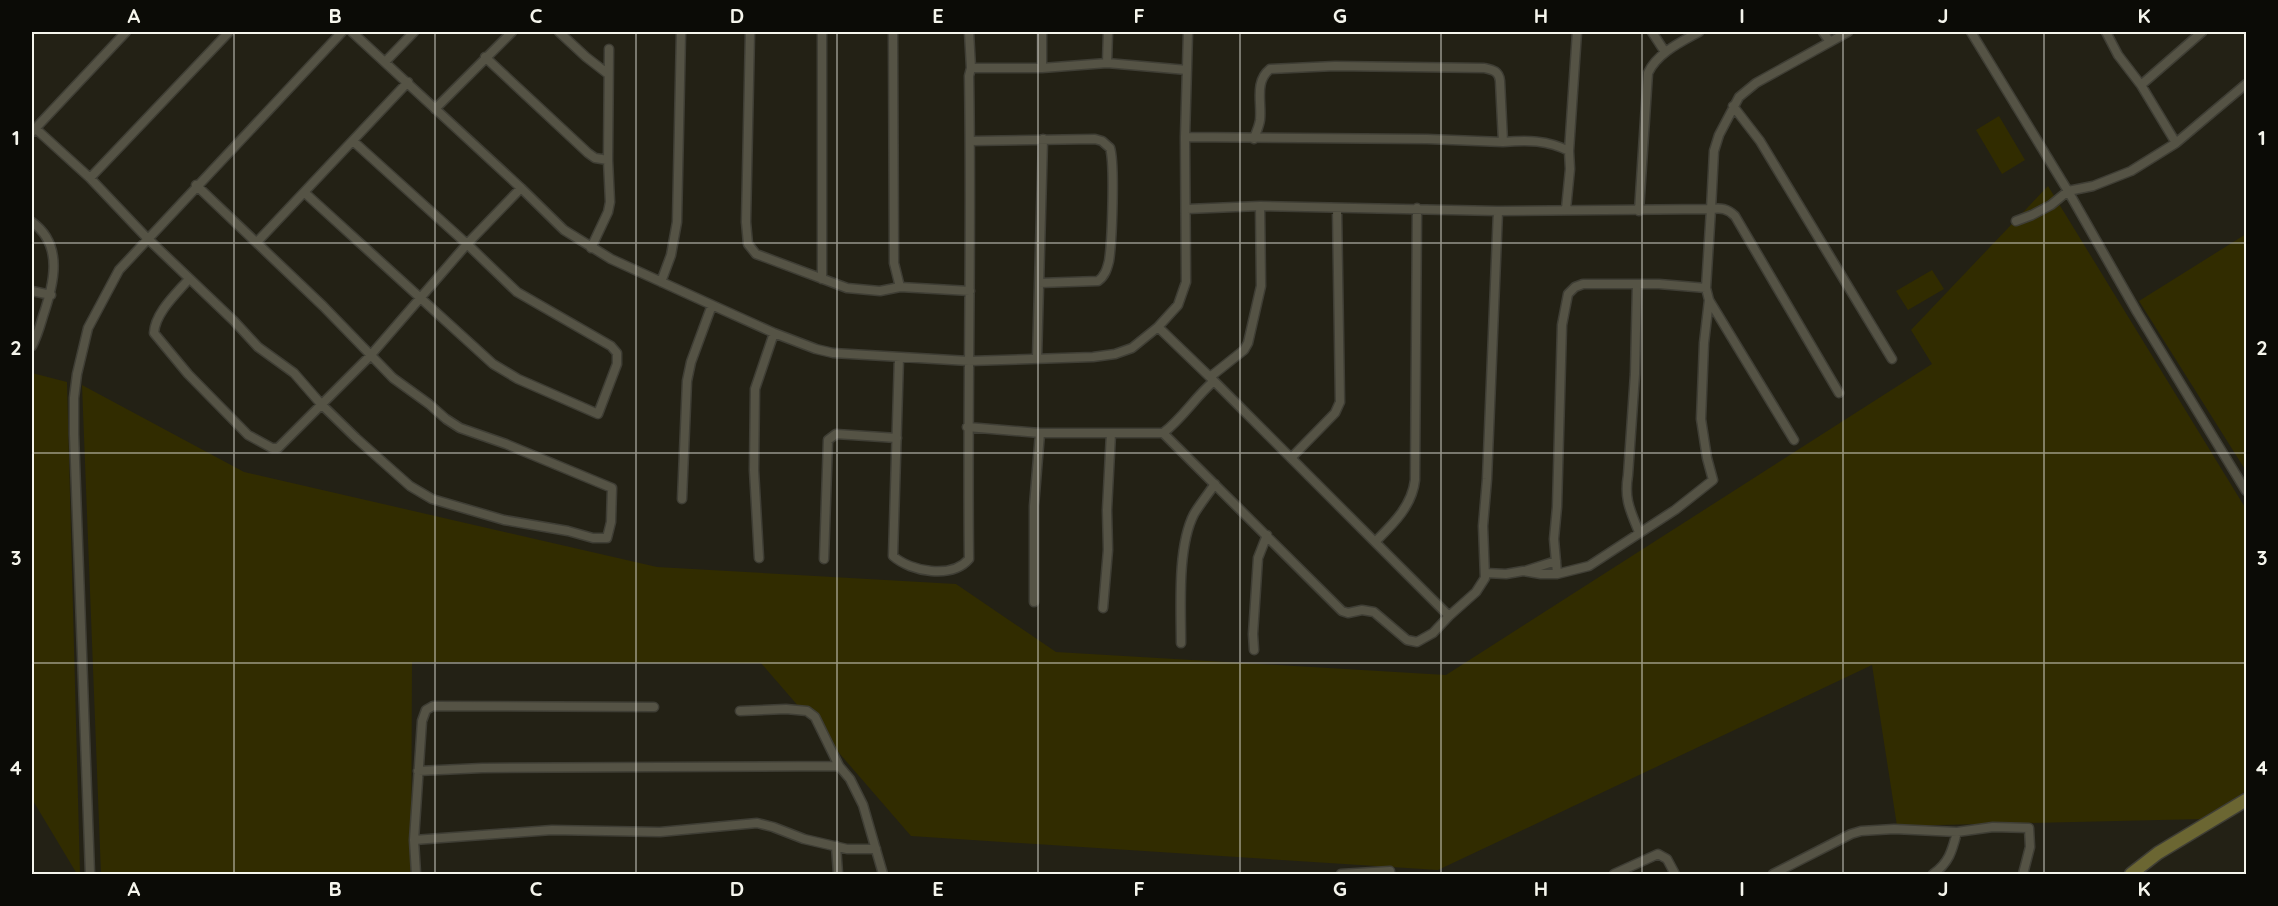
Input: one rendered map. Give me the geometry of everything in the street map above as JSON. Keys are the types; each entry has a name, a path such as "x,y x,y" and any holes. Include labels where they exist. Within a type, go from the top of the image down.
{"street":[{"path":"126,32 34,130 90,178 147,238 258,347 294,374 321,404 410,486 432,499 504,520 568,531 593,538 607,538 611,522 612,488 506,444 460,428 393,378 323,306 196,185"},
{"path":"90,178 230,32"},
{"path":"90,874 74,398 81,353 88,328 118,270 342,32"},
{"path":"352,32 564,230 591,248 774,333 816,349 833,353 969,361 1093,357 1115,354 1132,348 1158,327 1178,305 1185,282 1188,32"},
{"path":"385,62 414,32"},
{"path":"435,109 512,32"},
{"path":"559,32 608,74"},
{"path":"661,282 671,255 677,222 681,32"},
{"path":"750,32 746,222 748,244 756,254 847,288 880,291 900,287 970,291"},
{"path":"822,32 822,279"},
{"path":"893,32 894,263 900,287"},
{"path":"899,357 893,556 910,566 941,572 955,570 969,559 967,428 970,291 969,76 971,68 969,32"},
{"path":"1042,32 1042,69"},
{"path":"1107,63 1108,32"},
{"path":"1566,209 1577,32"},
{"path":"1652,32 1665,52"},
{"path":"1639,211 1647,77 1651,66 1665,52 1699,32"},
{"path":"1823,32 1830,42"},
{"path":"1794,440 1709,300 1706,288 1714,151 1719,135 1739,97 1756,83 1848,32"},
{"path":"1971,32 2068,191 2125,292 2247,491"},
{"path":"2106,32 2118,55 2141,85 2176,143"},
{"path":"2141,85 2202,32"},
{"path":"591,248 608,212 610,202 609,49"},
{"path":"485,57 588,153 595,158 608,160"},
{"path":"971,68 1042,69 1107,63 1187,70"},
{"path":"1254,138 1260,122 1260,86 1263,75 1270,69 1380,66 1495,70 1500,81 1503,142"},
{"path":"257,242 408,82"},
{"path":"2016,221 2051,205 2068,191 2093,186 2131,171 2176,143 2247,84"},
{"path":"1733,106 1760,141 1892,359"},
{"path":"1185,137 1540,141 1569,151"},
{"path":"1037,359 1043,139"},
{"path":"970,141 1095,140 1107,144 1111,152 1109,260 1104,275 1098,281 1039,283"},
{"path":"305,193 494,364 518,379 598,414 617,364 617,353 611,346 517,292 353,141"},
{"path":"189,279 169,301 154,326 154,333 188,374 248,435 272,448 278,448 370,356 467,244 521,188"},
{"path":"1187,209 1260,206 1498,211 1566,209 1639,211 1723,208 1735,216 1839,393"},
{"path":"967,428 1040,433 1163,433 1177,422 1212,379 1244,350 1251,333 1262,286 1260,206"},
{"path":"1291,458 1335,414 1340,402 1337,208"},
{"path":"1375,543 1405,507 1413,492 1415,480 1417,208"},
{"path":"1163,433 1345,613 1362,610 1374,612 1407,640 1418,642 1433,633 1476,592 1486,573 1483,526 1498,211"},
{"path":"32,222 44,235 52,250 55,273 51,294 32,346"},
{"path":"1557,574 1554,539 1562,326 1566,298 1575,287 1583,284 1659,284 1706,288"},
{"path":"1637,285 1635,374 1626,491 1628,507 1640,532"},
{"path":"32,291 51,294"},
{"path":"1523,571 1557,574 1588,566 1676,510 1713,480 1701,418 1704,343 1709,300"},
{"path":"682,500 687,381 691,362 712,305"},
{"path":"1158,327 1449,616"},
{"path":"759,558 754,470 755,389 774,333"},
{"path":"1034,602 1035,506 1040,433"},
{"path":"1103,608 1108,550 1107,510 1111,433"},
{"path":"824,559 828,440 836,434 897,438"},
{"path":"1181,643 1180,586 1187,531 1193,516 1215,484"},
{"path":"1254,650 1258,558 1267,535"},
{"path":"1486,573 1506,574 1556,561"},
{"path":"416,874 414,840 418,771 422,720 426,710 433,706 654,707"},
{"path":"740,711 786,709 807,711 815,717 839,766 850,779 863,805 883,874"},
{"path":"418,771 482,768 839,766"},
{"path":"2131,874 2158,853 2247,800"},
{"path":"414,840 552,830 660,832 757,823 804,839 847,849 876,849"},
{"path":"1773,874 1861,831 1894,829 1957,832 1993,827 2029,828 2030,847 2023,874"},
{"path":"1933,874 1944,867 1951,855 1957,832"},
{"path":"837,846 838,874"},
{"path":"1614,874 1658,854 1667,859 1675,874"},
{"path":"1341,874 1390,871"}],"shaded area":[{"path":"1999,116 2025,160 2002,174 1976,130"},
{"path":"2048,186 2246,509 2246,791 2203,819 1897,826 1872,665 1438,870 911,836 761,663 412,662 411,874 101,874 82,385 244,472 657,567 956,584 1056,652 1446,675 1932,364 1911,330"},
{"path":"2246,234 2246,471 2139,301"},
{"path":"1932,270 1944,289 1908,310 1896,291"},
{"path":"32,373 67,382 80,874 77,874 32,799"}]}
